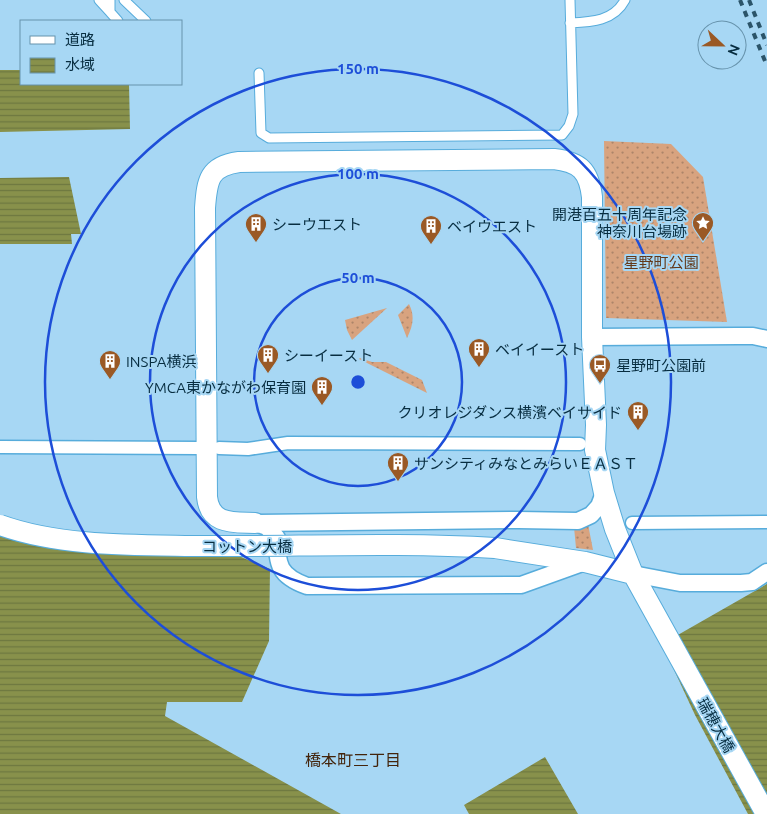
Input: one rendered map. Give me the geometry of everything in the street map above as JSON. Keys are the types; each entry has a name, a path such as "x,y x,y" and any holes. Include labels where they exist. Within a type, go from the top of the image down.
{"street":[{"name":"瑞穂大橋","path":"255,523 229,522 221,519 211,510 207,496 205,208 207,185 214,172 220,166 239,162 554,159 573,163 587,175 591,190 595,450 604,493 615,529 633,574 766,814"},
{"path":"592,337 752,336 767,339"},
{"path":"219,448 248,449 288,444 580,444"},
{"path":"0,447 199,448"},
{"path":"255,523 578,521 591,515 599,506 604,493"},
{"path":"298,522 278,538 277,558 283,571 292,581 307,586 521,585 585,562"},
{"path":"632,524 767,522"},
{"path":"255,523 266,527 278,538"},
{"name":"コットン大橋","path":"0,525 32,534 82,542 136,545 442,544 495,548 585,562 633,574"},
{"path":"633,574 680,583 741,583 752,582 767,572"}],"lane":[{"path":"99,0 117,20"},
{"path":"110,0 110,12"},
{"path":"124,0 145,20"},
{"path":"259,73 261,132 269,138 562,135 570,126 573,114 570,0"},
{"path":"570,23 606,19 622,7 625,0"}],"green space":[{"name":"星野町公園","path":"604,141 671,144 703,177 727,322 606,318"},
{"path":"409,304 412,321 407,338 398,315"},
{"path":"387,308 352,340 345,320"},
{"path":"359,359 372,362 386,362 422,380 427,393"},
{"path":"588,524 593,550 576,548 574,527"}],"water":[{"path":"0,70 20,70 20,85 129,85 130,129 0,132"},
{"path":"69,177 81,234 71,234 72,244 0,244 0,178"},
{"path":"0,524 222,549 270,569 269,641 242,702 167,702 165,716 341,814 0,814"},
{"path":"767,584 767,814 748,814 695,715 662,644"},
{"path":"545,757 578,814 469,814 464,805"}],"railway":[{"path":"740,0 767,66"},
{"path":"749,0 767,45"}],"place":[{"name":"開港百五十周年記念 神奈川台場跡","path":"703,242"},
{"name":"シーウエスト","path":"256,243"},
{"name":"ベイウエスト","path":"431,245"},
{"name":"ベイイースト","path":"479,368"},
{"name":"シーイースト","path":"268,374"},
{"name":"INSPA横浜","path":"110,380"},
{"name":"星野町公園前","path":"600,384"},
{"name":"YMCA東かながわ保育園","path":"322,406"},
{"name":"クリオレジダンス横濱ベイサイド","path":"638,431"},
{"name":"サンシティみなとみらいＥＡＳＴ","path":"398,482"}],"district":[{"name":"橋本町三丁目","path":"353,760"}]}
